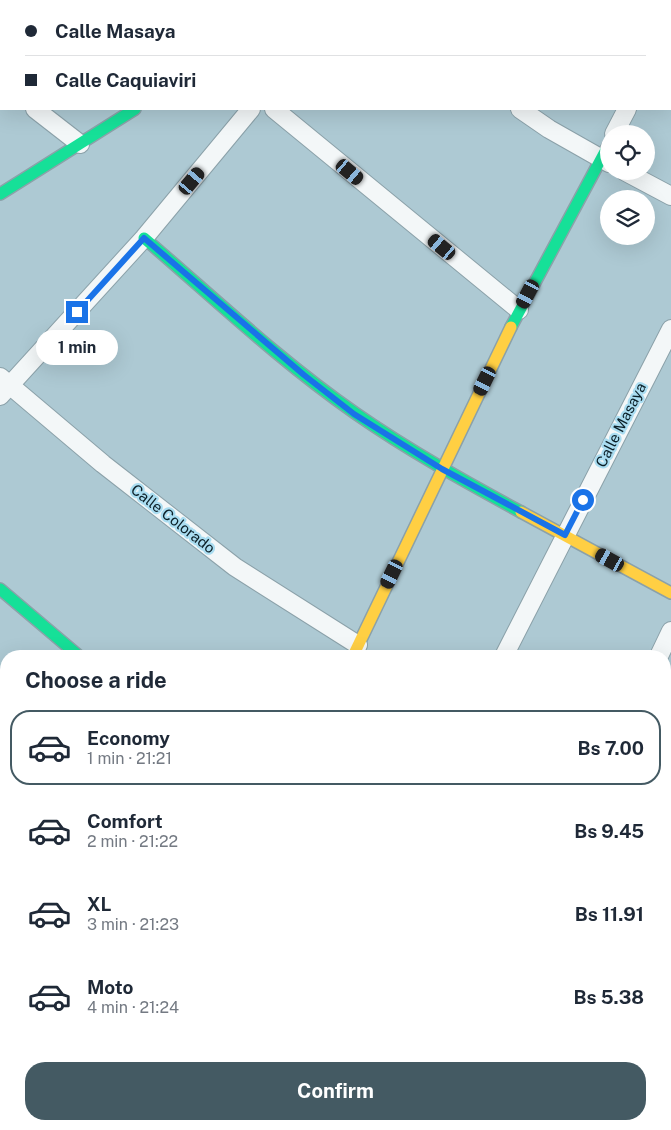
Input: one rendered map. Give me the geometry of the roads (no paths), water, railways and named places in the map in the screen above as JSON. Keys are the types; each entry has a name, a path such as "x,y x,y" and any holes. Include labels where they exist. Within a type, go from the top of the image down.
{"street":[{"path":"36,110 80,144"},
{"path":"0,194 133,110"},
{"path":"3,386 144,238 250,110"},
{"path":"275,110 519,310"},
{"path":"521,110 549,129 600,152"},
{"path":"619,125 626,110"},
{"path":"355,650 519,310 600,166"},
{"path":"641,180 671,196"},
{"path":"144,238 304,375 354,414 442,469 671,593"},
{"name":"Calle Masaya","path":"507,650 671,328"},
{"name":"Calle Colorado","path":"3,386 235,567 355,650"},
{"path":"0,589 72,650"},
{"path":"662,650 671,631"}]}
